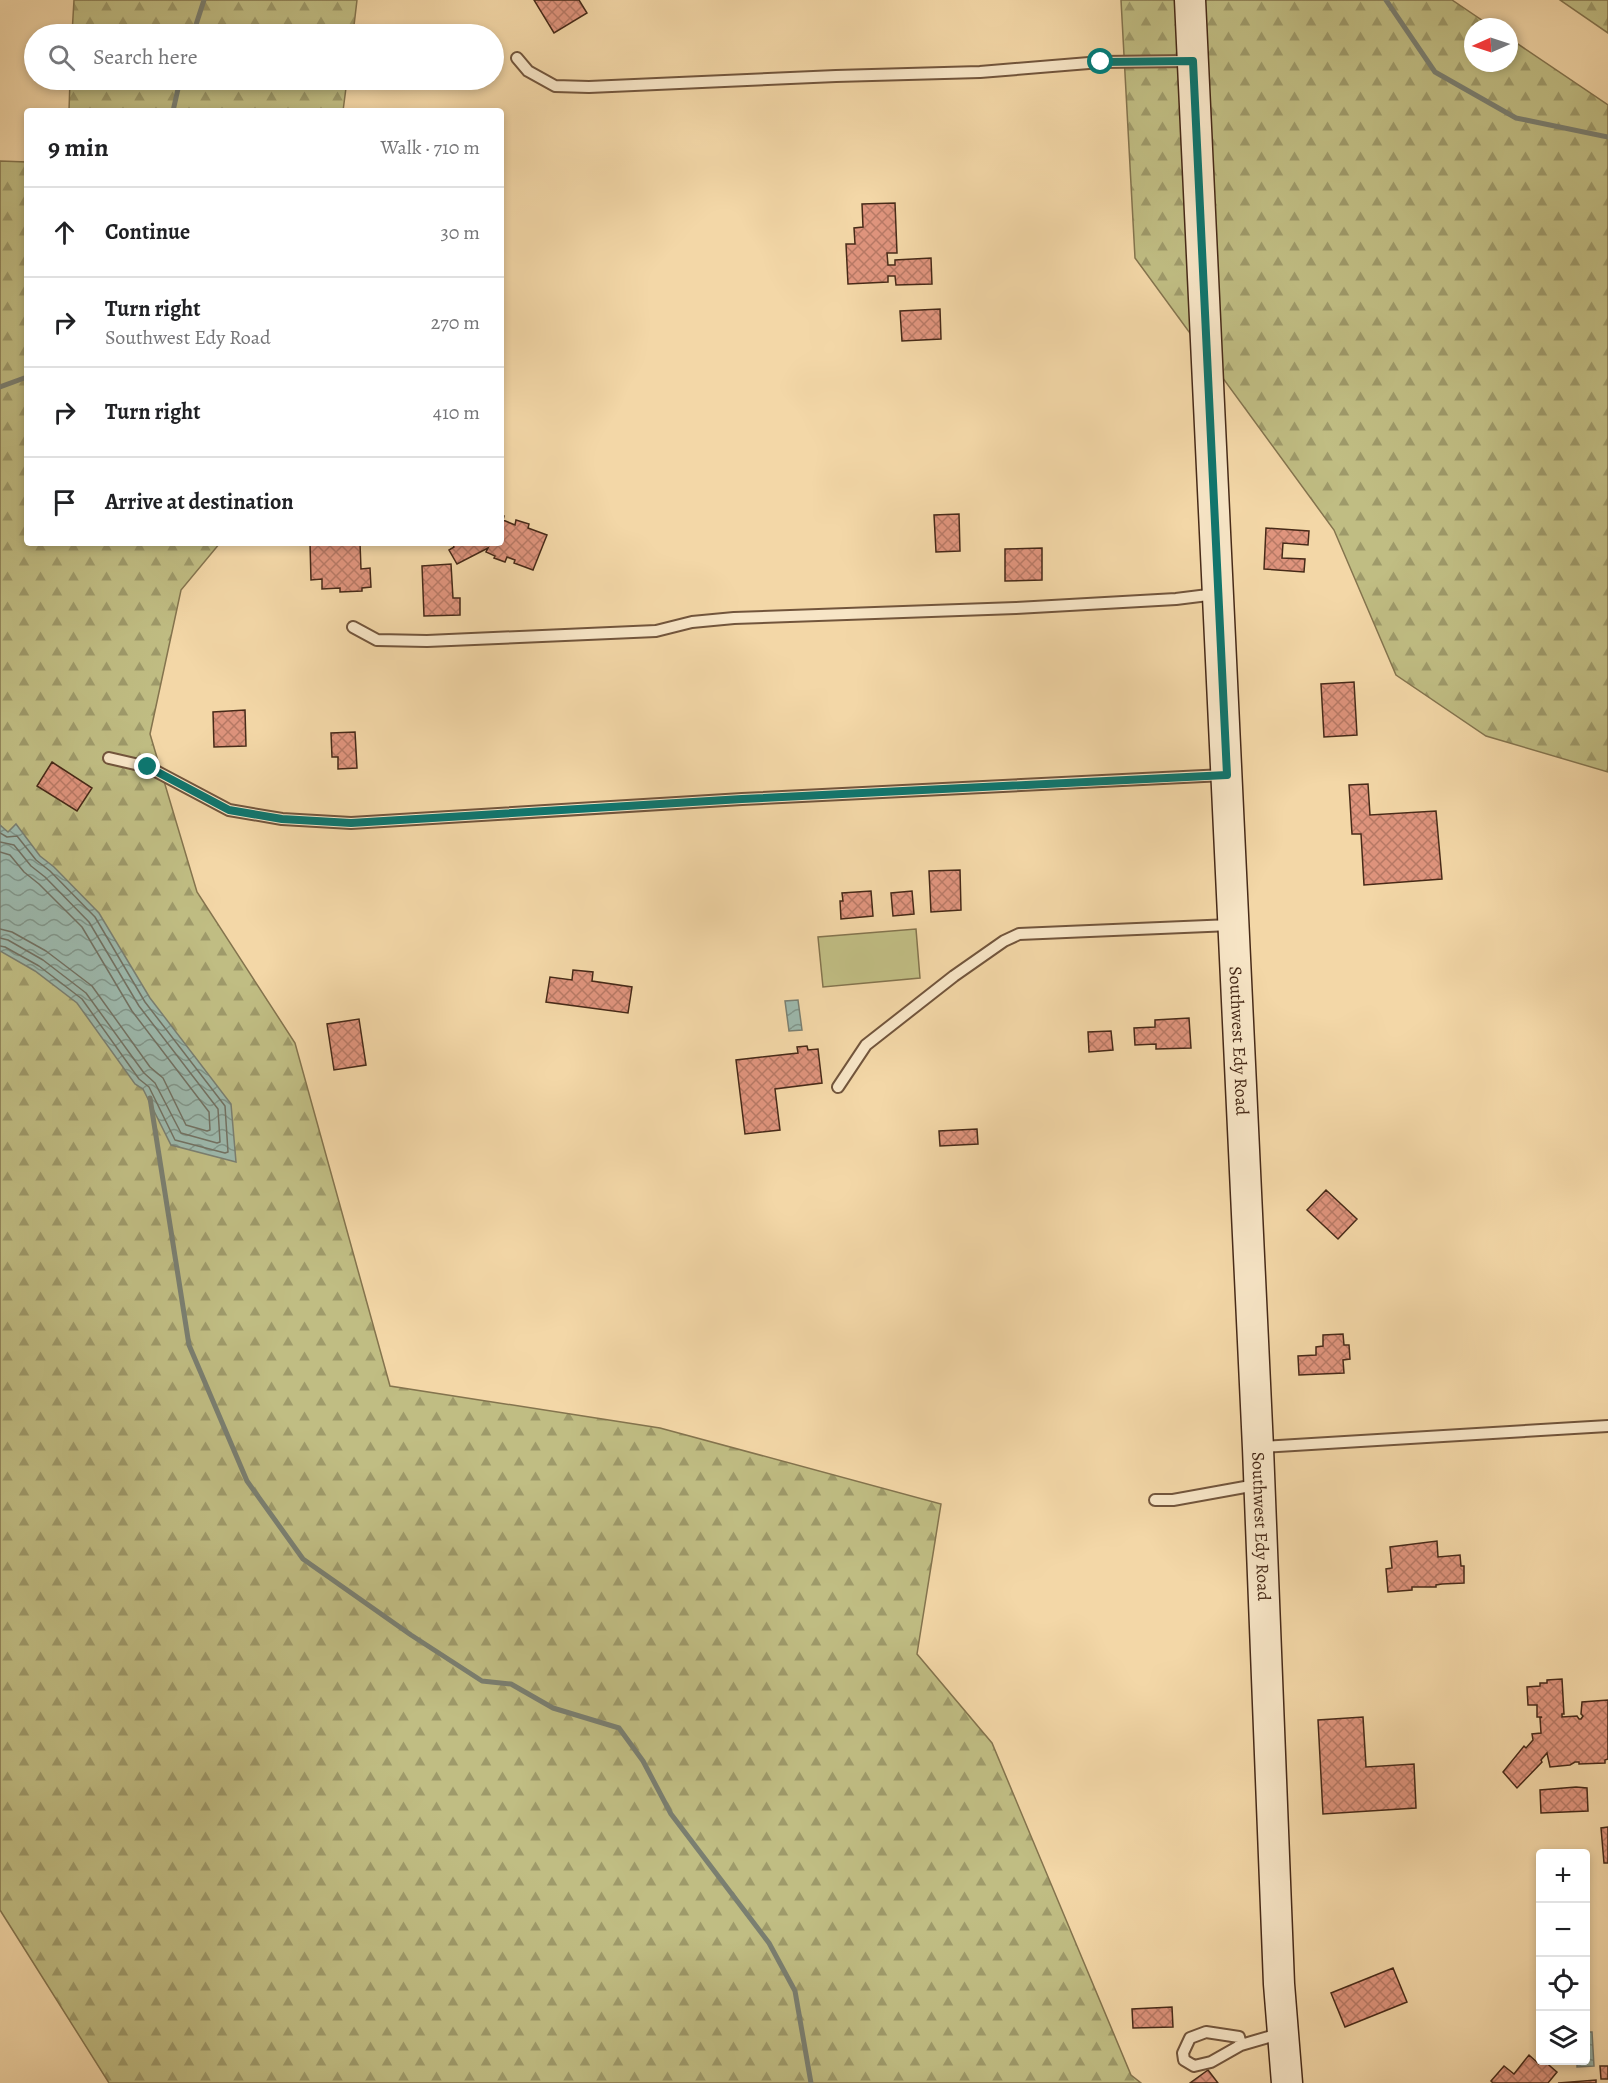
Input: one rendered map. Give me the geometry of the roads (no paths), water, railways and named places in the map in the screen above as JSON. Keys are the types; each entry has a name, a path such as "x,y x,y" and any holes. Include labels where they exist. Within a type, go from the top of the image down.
{"street":[{"name":"Southwest Edy Road","path":"1190,0 1258,1448 1282,2033 1287,2083"}],"lane":[{"path":"517,58 528,71 555,86 589,87 980,72 1101,62 1193,61"},
{"path":"353,627 376,640 427,640 656,631 692,622 734,618 1050,606 1176,599 1219,594"},
{"path":"109,758 148,767 229,810 282,819 351,823 730,800 1227,775"},
{"path":"838,1087 866,1045 954,976 1004,941 1019,934 1234,925"},
{"path":"1258,1448 1608,1426"},
{"path":"1155,1500 1173,1500 1259,1484"},
{"path":"1241,2045 1239,2037 1206,2032 1190,2037 1183,2053 1184,2060 1194,2066 1211,2062 1241,2045 1282,2033"}],"water":[{"path":"16,824 40,856 54,867 99,913 150,998 231,1104 236,1162 171,1145 143,1089 135,1084 77,1003 35,971 0,951 0,825 8,832"},
{"path":"798,1000 802,1030 789,1031 785,1001"},
{"path":"1590,2032 1592,2032 1594,2066 1577,2067 1577,2065 1590,2065"}],"waterway":[{"path":"196,24 204,0"},
{"path":"1386,0 1435,72 1516,118 1608,137"},
{"path":"174,108 178,90"},
{"path":"0,387 24,378"},
{"path":"150,1098 189,1345 247,1481 303,1559 411,1635 482,1681 511,1684 553,1708 619,1728 643,1761 671,1814 769,1943 795,1991 811,2083"}]}
